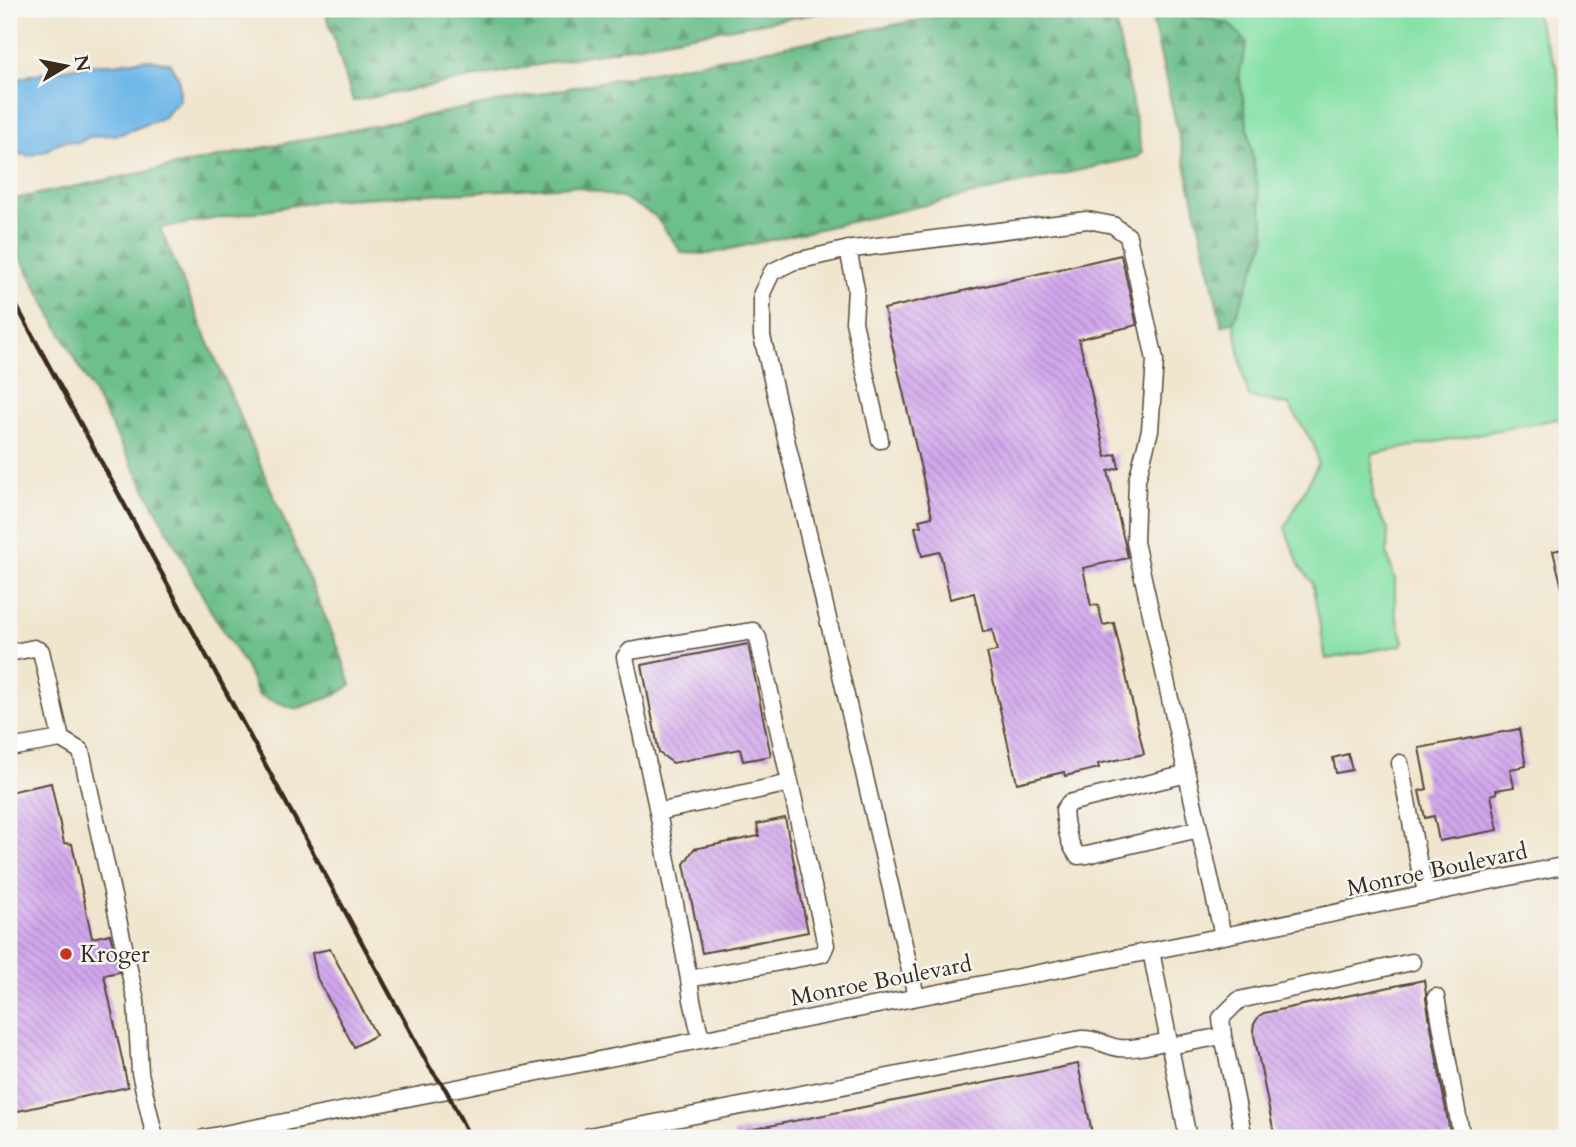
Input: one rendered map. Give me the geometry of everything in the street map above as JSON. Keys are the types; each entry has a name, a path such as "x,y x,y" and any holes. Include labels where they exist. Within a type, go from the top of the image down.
{"street":[{"path":"916,996 762,336 762,293 772,272 792,262 848,249 1087,220 1113,225 1128,236 1155,360 1150,430 1137,480 1135,542 1223,936"},
{"path":"848,249 856,289 854,322 880,440"},
{"path":"689,979 822,954 826,945 758,638 753,631 630,651 625,657 658,812 692,1000 701,1039"},
{"path":"9,653 34,648 41,651 61,739"},
{"path":"9,748 61,739 81,751 136,1001 140,1073 155,1138"},
{"path":"1400,763 1427,894"},
{"path":"1187,774 1069,803 1064,810 1064,818 1072,849 1079,856 1199,830"},
{"path":"658,812 790,783"},
{"name":"Monroe Boulevard","path":"204,1138 1151,951 1567,865"},
{"path":"1151,951 1188,1138"},
{"path":"1244,1138 1221,1018 1239,1000 1412,962"},
{"path":"1436,997 1462,1138"},
{"path":"589,1136 1081,1039 1091,1039 1116,1048 1129,1048 1223,1036"}],"green space":[{"path":"325,9 844,9 691,35 353,101"},
{"path":"976,9 1113,9 1142,152 1138,157 708,254 682,253 655,216 625,199 574,186 325,200 160,228 340,652 351,685 336,695 296,709 259,696 246,667 211,611 9,236 9,200 306,139"},
{"path":"1150,9 1174,9 1229,24 1247,42 1239,75 1266,238 1234,321 1222,326"},
{"path":"1174,9 1534,9 1557,67 1567,138 1567,415 1372,454 1373,502 1388,529 1387,554 1395,580 1395,612 1404,641 1402,645 1326,659 1312,582 1300,567 1285,528 1318,464 1314,445 1289,405 1249,397 1234,321 1266,238 1239,75 1247,42"}],"water":[{"path":"147,59 170,63 179,78 180,100 163,118 121,134 89,137 78,143 60,142 45,151 28,156 9,151 9,82 92,64"}],"building":[{"path":"1121,255 1137,325 1079,339 1106,457 1116,454 1119,468 1108,471 1128,558 1083,568 1091,606 1098,605 1103,625 1114,623 1144,754 1098,764 1099,768 1065,776 1064,772 1017,783 987,653 997,651 992,629 983,632 974,593 950,599 940,552 922,556 915,527 921,526 919,520 932,517 884,309"},
{"path":"1567,548 1567,591 1563,592 1553,551"},
{"path":"748,644 771,756 743,761 740,749 673,763 659,753 642,665"},
{"path":"1519,729 1526,766 1510,769 1514,787 1496,790 1497,793 1491,795 1498,830 1439,841 1434,816 1425,818 1419,791 1427,789 1419,748"},
{"path":"1348,754 1352,770 1336,773 1333,758"},
{"name":"Kroger","path":"51,783 64,843 72,844 92,938 110,934 119,972 104,975 128,1087 9,1113 9,792"},
{"path":"785,818 808,932 702,953 684,864 694,849 759,836 757,824"},
{"path":"330,949 376,1035 354,1047 317,978 312,953"},
{"path":"1424,980 1451,1138 1275,1138 1253,1030 1259,1016"},
{"path":"1078,1064 1093,1138 735,1138 734,1133"}],"railway":[{"path":"9,292 470,1138"}],"place":[{"name":"Kroger","path":"66,954"}]}
